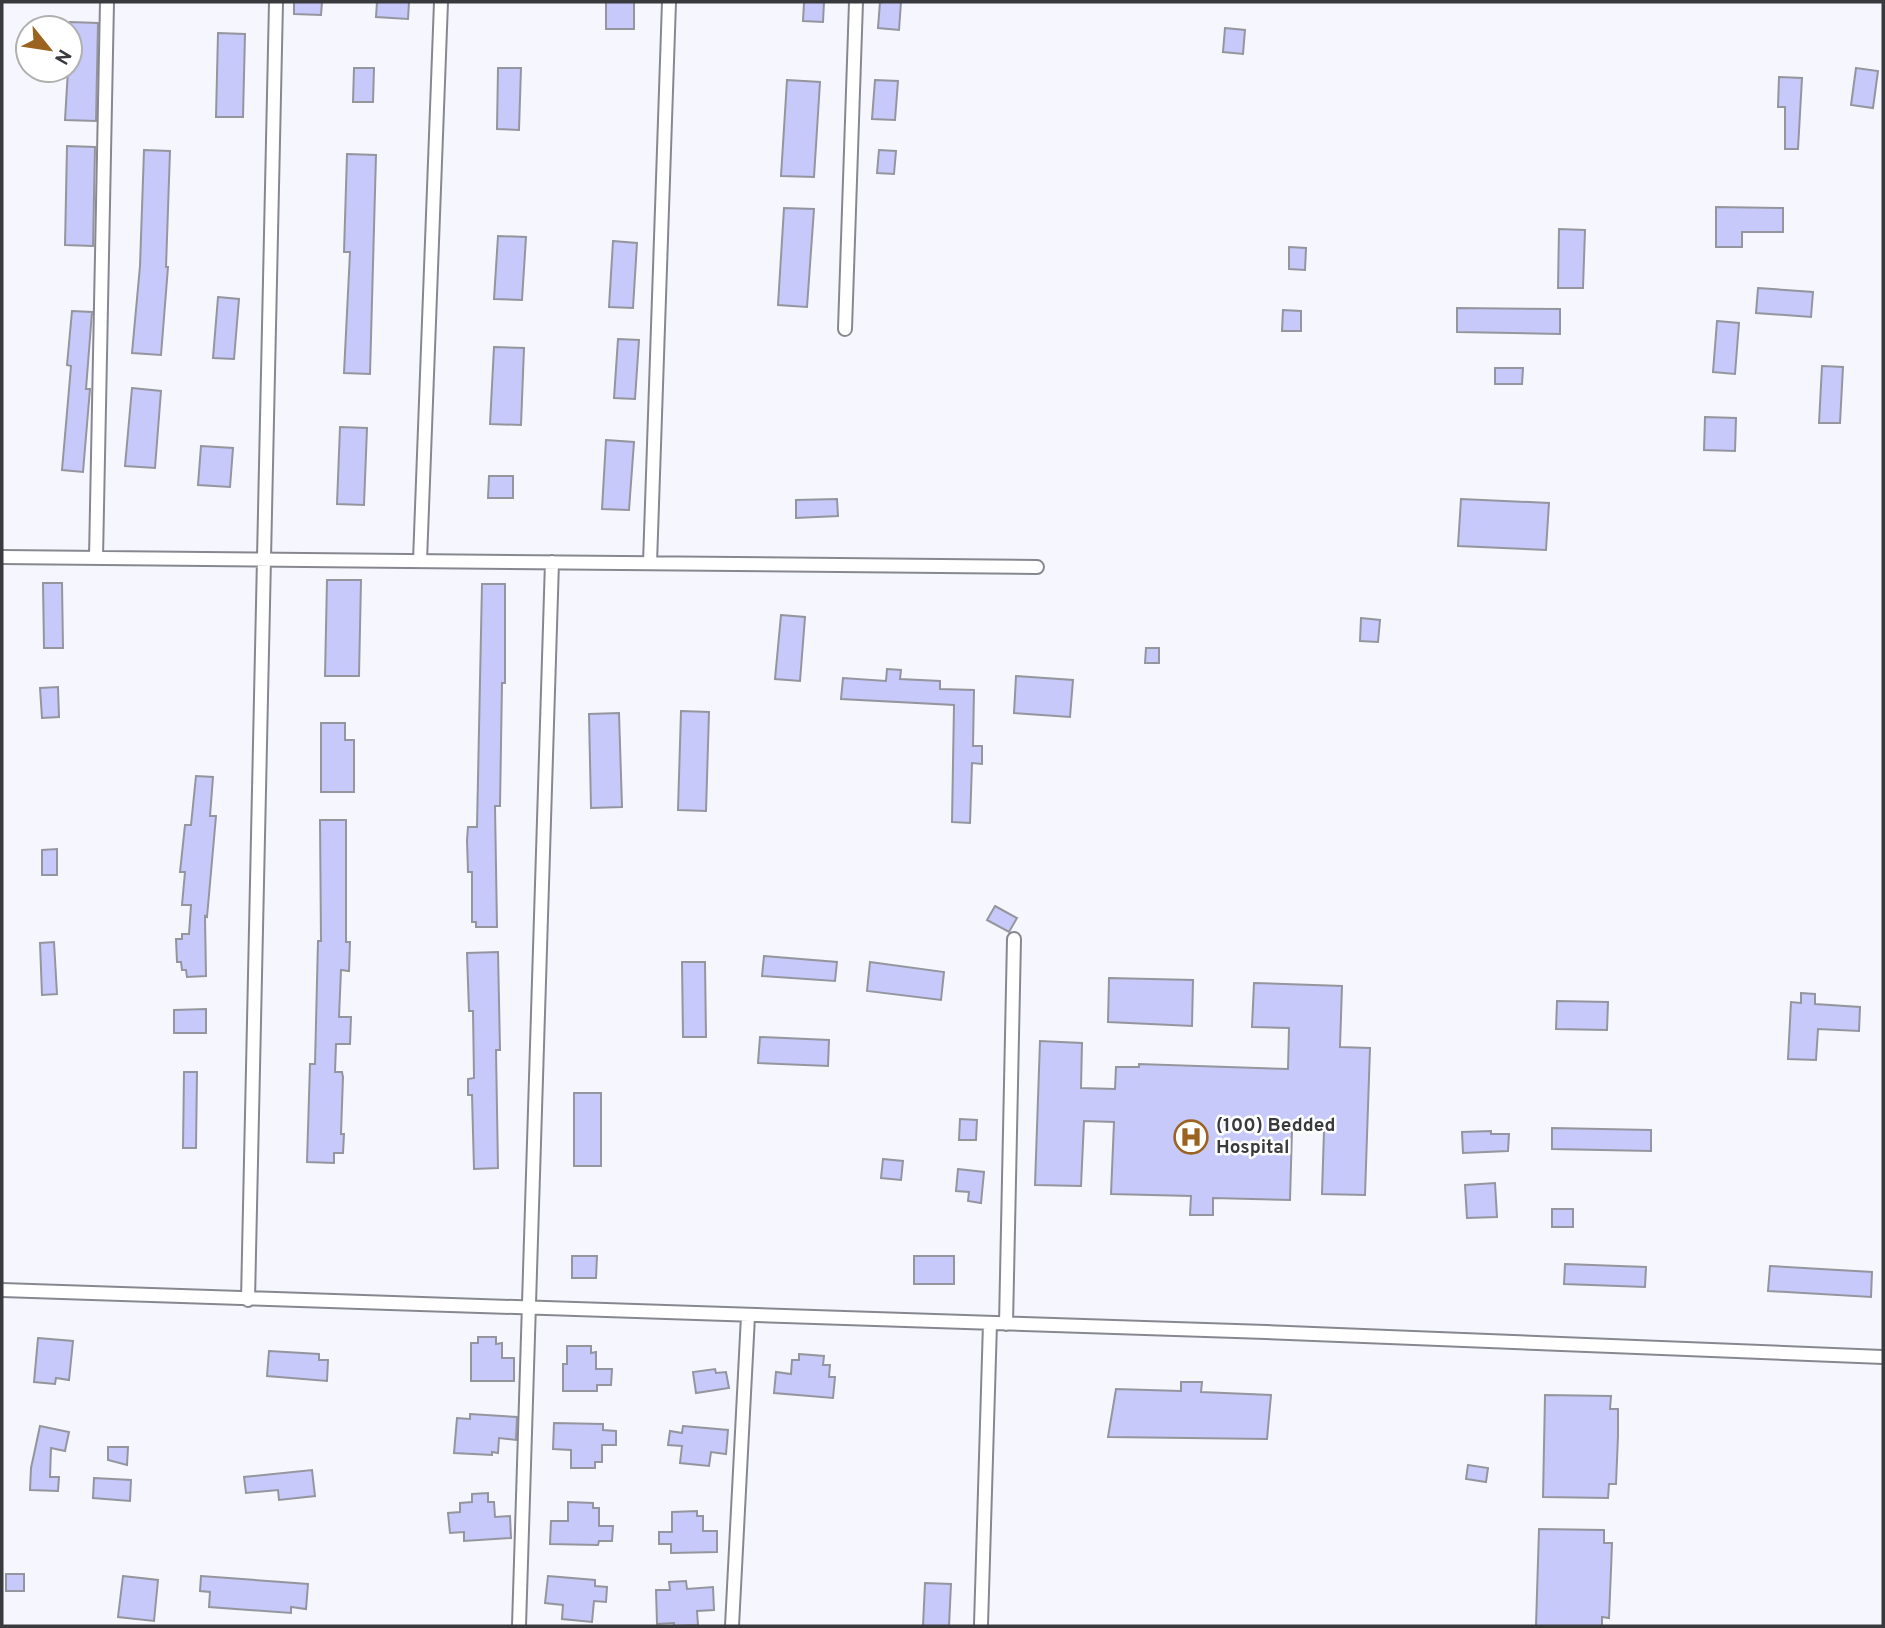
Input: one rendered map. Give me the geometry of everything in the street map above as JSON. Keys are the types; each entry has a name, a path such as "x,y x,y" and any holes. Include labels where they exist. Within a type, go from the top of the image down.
{"street":[{"path":"96,558 107,2"},
{"path":"248,1300 276,2"},
{"path":"420,561 440,2"},
{"path":"650,564 669,2"},
{"path":"845,329 856,2"},
{"path":"2,557 1037,567"},
{"path":"519,1626 552,562"},
{"path":"1006,1324 1014,939"},
{"path":"2,1290 990,1323 1883,1357"},
{"path":"732,1626 748,1316"},
{"path":"981,1625 990,1323"}],"building":[{"path":"294,2 322,2 321,15 294,14"},
{"path":"377,2 409,2 408,19 376,17"},
{"path":"606,2 634,2 634,29 606,29"},
{"path":"804,2 824,2 823,22 803,21"},
{"path":"880,2 901,2 899,30 878,28"},
{"path":"84,22 98,23 96,121 65,120 67,84 84,84"},
{"path":"1225,28 1245,30 1243,54 1223,52"},
{"path":"218,33 245,34 243,117 216,117"},
{"path":"354,68 374,68 373,102 353,102"},
{"path":"498,68 521,68 519,130 497,129"},
{"path":"1856,68 1878,71 1873,108 1851,105"},
{"path":"1779,77 1802,78 1798,149 1785,149 1785,107 1778,107"},
{"path":"787,80 820,82 814,177 781,176"},
{"path":"875,80 898,81 895,120 872,119"},
{"path":"67,146 95,147 93,246 65,245"},
{"path":"144,150 170,151 168,267 161,355 132,353 140,266"},
{"path":"879,150 896,151 894,174 877,173"},
{"path":"347,154 376,155 370,374 344,373 350,252 344,252"},
{"path":"1716,207 1783,208 1783,232 1742,232 1742,247 1716,247"},
{"path":"784,208 814,209 807,307 778,305"},
{"path":"1559,229 1585,230 1583,288 1558,288"},
{"path":"498,236 526,237 522,300 494,299"},
{"path":"613,241 637,243 633,308 609,307"},
{"path":"1289,247 1306,248 1305,270 1289,269"},
{"path":"1758,288 1813,292 1811,317 1756,313"},
{"path":"218,297 239,299 234,359 213,358"},
{"path":"1457,308 1560,309 1560,334 1457,332"},
{"path":"1283,310 1301,311 1301,331 1282,331"},
{"path":"72,311 92,312 86,389 90,389 83,472 62,470 71,366 67,365"},
{"path":"1717,321 1739,323 1735,374 1713,372"},
{"path":"618,339 639,340 635,399 614,398"},
{"path":"494,347 524,348 521,425 490,424"},
{"path":"1822,366 1843,367 1840,423 1819,423"},
{"path":"1495,368 1523,368 1522,384 1495,384"},
{"path":"132,388 161,391 155,468 125,466"},
{"path":"1705,417 1736,418 1735,451 1704,450"},
{"path":"340,427 367,428 364,505 337,504"},
{"path":"606,440 634,442 629,510 602,509"},
{"path":"201,446 233,448 230,487 198,485"},
{"path":"489,476 513,476 513,498 488,498"},
{"path":"837,499 838,516 796,518 796,500"},
{"path":"1461,499 1549,503 1546,550 1458,546"},
{"path":"327,580 361,580 359,676 325,676"},
{"path":"43,583 62,583 63,648 44,648"},
{"path":"482,584 505,584 505,683 502,683 500,806 495,806 497,927 476,927 476,922 472,922 472,872 468,872 468,827 477,827"},
{"path":"781,615 805,617 800,681 775,679"},
{"path":"1361,618 1380,620 1378,642 1360,641"},
{"path":"1146,648 1159,648 1159,663 1145,663"},
{"path":"887,669 901,670 900,679 940,681 940,689 974,690 973,746 982,746 982,764 972,763 970,823 952,822 954,705 841,699 843,678 886,681"},
{"path":"1016,676 1073,680 1070,717 1014,713"},
{"path":"58,687 59,717 42,718 40,688"},
{"path":"681,711 709,712 706,811 678,810"},
{"path":"619,713 622,807 591,808 589,714"},
{"path":"321,723 345,723 345,740 354,740 354,792 321,792"},
{"path":"196,776 213,777 210,816 216,816 207,917 205,916 206,976 187,977 181,962 177,962 176,939 182,939 182,934 189,934 191,905 182,905 185,872 180,872 185,825 191,825"},
{"path":"320,820 346,820 346,942 350,942 349,971 341,970 339,1017 351,1017 350,1044 336,1044 335,1072 342,1072 343,1077 341,1134 344,1134 343,1153 334,1153 334,1163 307,1162 310,1064 315,1064 318,941 321,941"},
{"path":"57,849 57,875 42,875 42,850"},
{"path":"995,906 1017,918 1009,932 987,920"},
{"path":"54,942 57,994 42,995 40,943"},
{"path":"498,952 498,1168 474,1169 472,1095 468,1095 468,1079 474,1078 473,1011 469,1011 467,953"},
{"path":"764,956 837,962 835,981 762,976"},
{"path":"682,962 705,962 706,1037 683,1037"},
{"path":"870,962 944,972 941,1000 867,991"},
{"path":"1109,978 1193,980 1192,1026 1108,1022"},
{"path":"1254,983 1342,986 1340,1047 1370,1048 1365,1195 1322,1194 1324,1131 1292,1130 1290,1200 1213,1198 1213,1215 1190,1215 1191,1196 1111,1194 1114,1122 1084,1121 1081,1186 1035,1185 1040,1041 1082,1043 1081,1088 1115,1089 1116,1067 1139,1067 1139,1064 1288,1069 1289,1028 1252,1027"},
{"path":"1801,993 1815,994 1815,1004 1860,1007 1859,1031 1818,1029 1816,1060 1788,1059 1791,1002 1801,1003"},
{"path":"1557,1001 1608,1002 1607,1030 1556,1029"},
{"path":"206,1009 206,1033 174,1033 174,1010"},
{"path":"760,1037 829,1040 828,1066 758,1063"},
{"path":"184,1072 197,1072 196,1148 183,1148"},
{"path":"574,1093 601,1093 601,1166 574,1166"},
{"path":"960,1119 977,1120 976,1140 959,1140"},
{"path":"1552,1128 1651,1130 1651,1151 1552,1149"},
{"path":"1491,1131 1491,1134 1509,1134 1508,1151 1463,1153 1462,1132"},
{"path":"883,1159 903,1161 901,1180 881,1178"},
{"path":"958,1169 984,1172 981,1203 968,1201 969,1192 956,1191"},
{"path":"1495,1183 1497,1217 1467,1218 1465,1185"},
{"path":"1552,1209 1573,1209 1573,1227 1552,1227"},
{"path":"572,1256 597,1256 596,1278 572,1278"},
{"path":"914,1256 954,1256 954,1284 914,1284"},
{"path":"1565,1264 1646,1267 1645,1287 1564,1284"},
{"path":"1770,1266 1872,1272 1871,1297 1768,1291"},
{"path":"478,1337 496,1337 496,1344 502,1343 502,1358 514,1358 514,1381 471,1381 471,1343 478,1343"},
{"path":"38,1338 73,1341 69,1380 56,1378 55,1384 34,1382"},
{"path":"567,1346 591,1346 591,1353 596,1352 596,1369 612,1369 611,1385 597,1385 597,1391 563,1391 563,1364 567,1364"},
{"path":"269,1351 319,1354 319,1360 328,1360 327,1381 267,1376"},
{"path":"799,1354 824,1356 823,1365 830,1365 829,1377 835,1377 833,1398 774,1393 776,1372 791,1374 792,1360 799,1360"},
{"path":"715,1369 716,1373 726,1372 729,1388 696,1393 693,1372"},
{"path":"1181,1382 1202,1382 1201,1392 1271,1395 1267,1439 1108,1437 1116,1389 1181,1391"},
{"path":"1545,1395 1611,1396 1610,1409 1618,1409 1618,1436 1616,1484 1609,1484 1608,1498 1543,1497"},
{"path":"470,1414 517,1417 516,1440 499,1438 498,1453 492,1452 492,1455 454,1453 457,1418 470,1419"},
{"path":"554,1423 603,1424 603,1430 616,1431 616,1445 602,1445 602,1462 595,1462 595,1468 571,1468 571,1450 553,1449"},
{"path":"40,1426 69,1432 65,1451 51,1448 50,1477 59,1477 58,1491 30,1490 31,1468"},
{"path":"683,1426 728,1430 726,1454 711,1452 709,1466 680,1463 682,1446 668,1445 670,1431 682,1433"},
{"path":"108,1447 128,1447 127,1465 108,1460"},
{"path":"1468,1465 1488,1468 1486,1482 1466,1479"},
{"path":"312,1470 315,1496 279,1500 278,1490 246,1493 244,1477"},
{"path":"94,1478 131,1480 130,1501 93,1498"},
{"path":"488,1493 488,1502 494,1502 495,1517 510,1516 511,1538 464,1541 464,1532 450,1533 448,1513 460,1512 460,1503 472,1502 472,1494"},
{"path":"568,1502 593,1503 593,1508 599,1508 599,1526 613,1526 612,1541 599,1541 598,1545 550,1544 551,1521 568,1521"},
{"path":"697,1511 697,1516 703,1516 703,1531 717,1531 717,1552 671,1553 671,1544 659,1544 659,1532 672,1532 672,1512"},
{"path":"1539,1529 1604,1530 1604,1543 1612,1543 1609,1618 1602,1617 1602,1626 1536,1626"},
{"path":"6,1574 24,1574 24,1591 6,1591"},
{"path":"123,1576 158,1580 154,1621 118,1617"},
{"path":"201,1576 308,1584 306,1609 291,1607 291,1613 209,1607 210,1592 200,1591"},
{"path":"548,1576 595,1580 595,1586 607,1587 606,1602 594,1601 592,1622 562,1619 563,1605 545,1603"},
{"path":"686,1581 687,1589 713,1587 714,1610 697,1611 698,1625 657,1624 656,1590 670,1590 669,1582"},
{"path":"925,1583 951,1584 949,1626 923,1626"}],"place":[{"name":"(100) Bedded Hospital","path":"1191,1137"}]}
